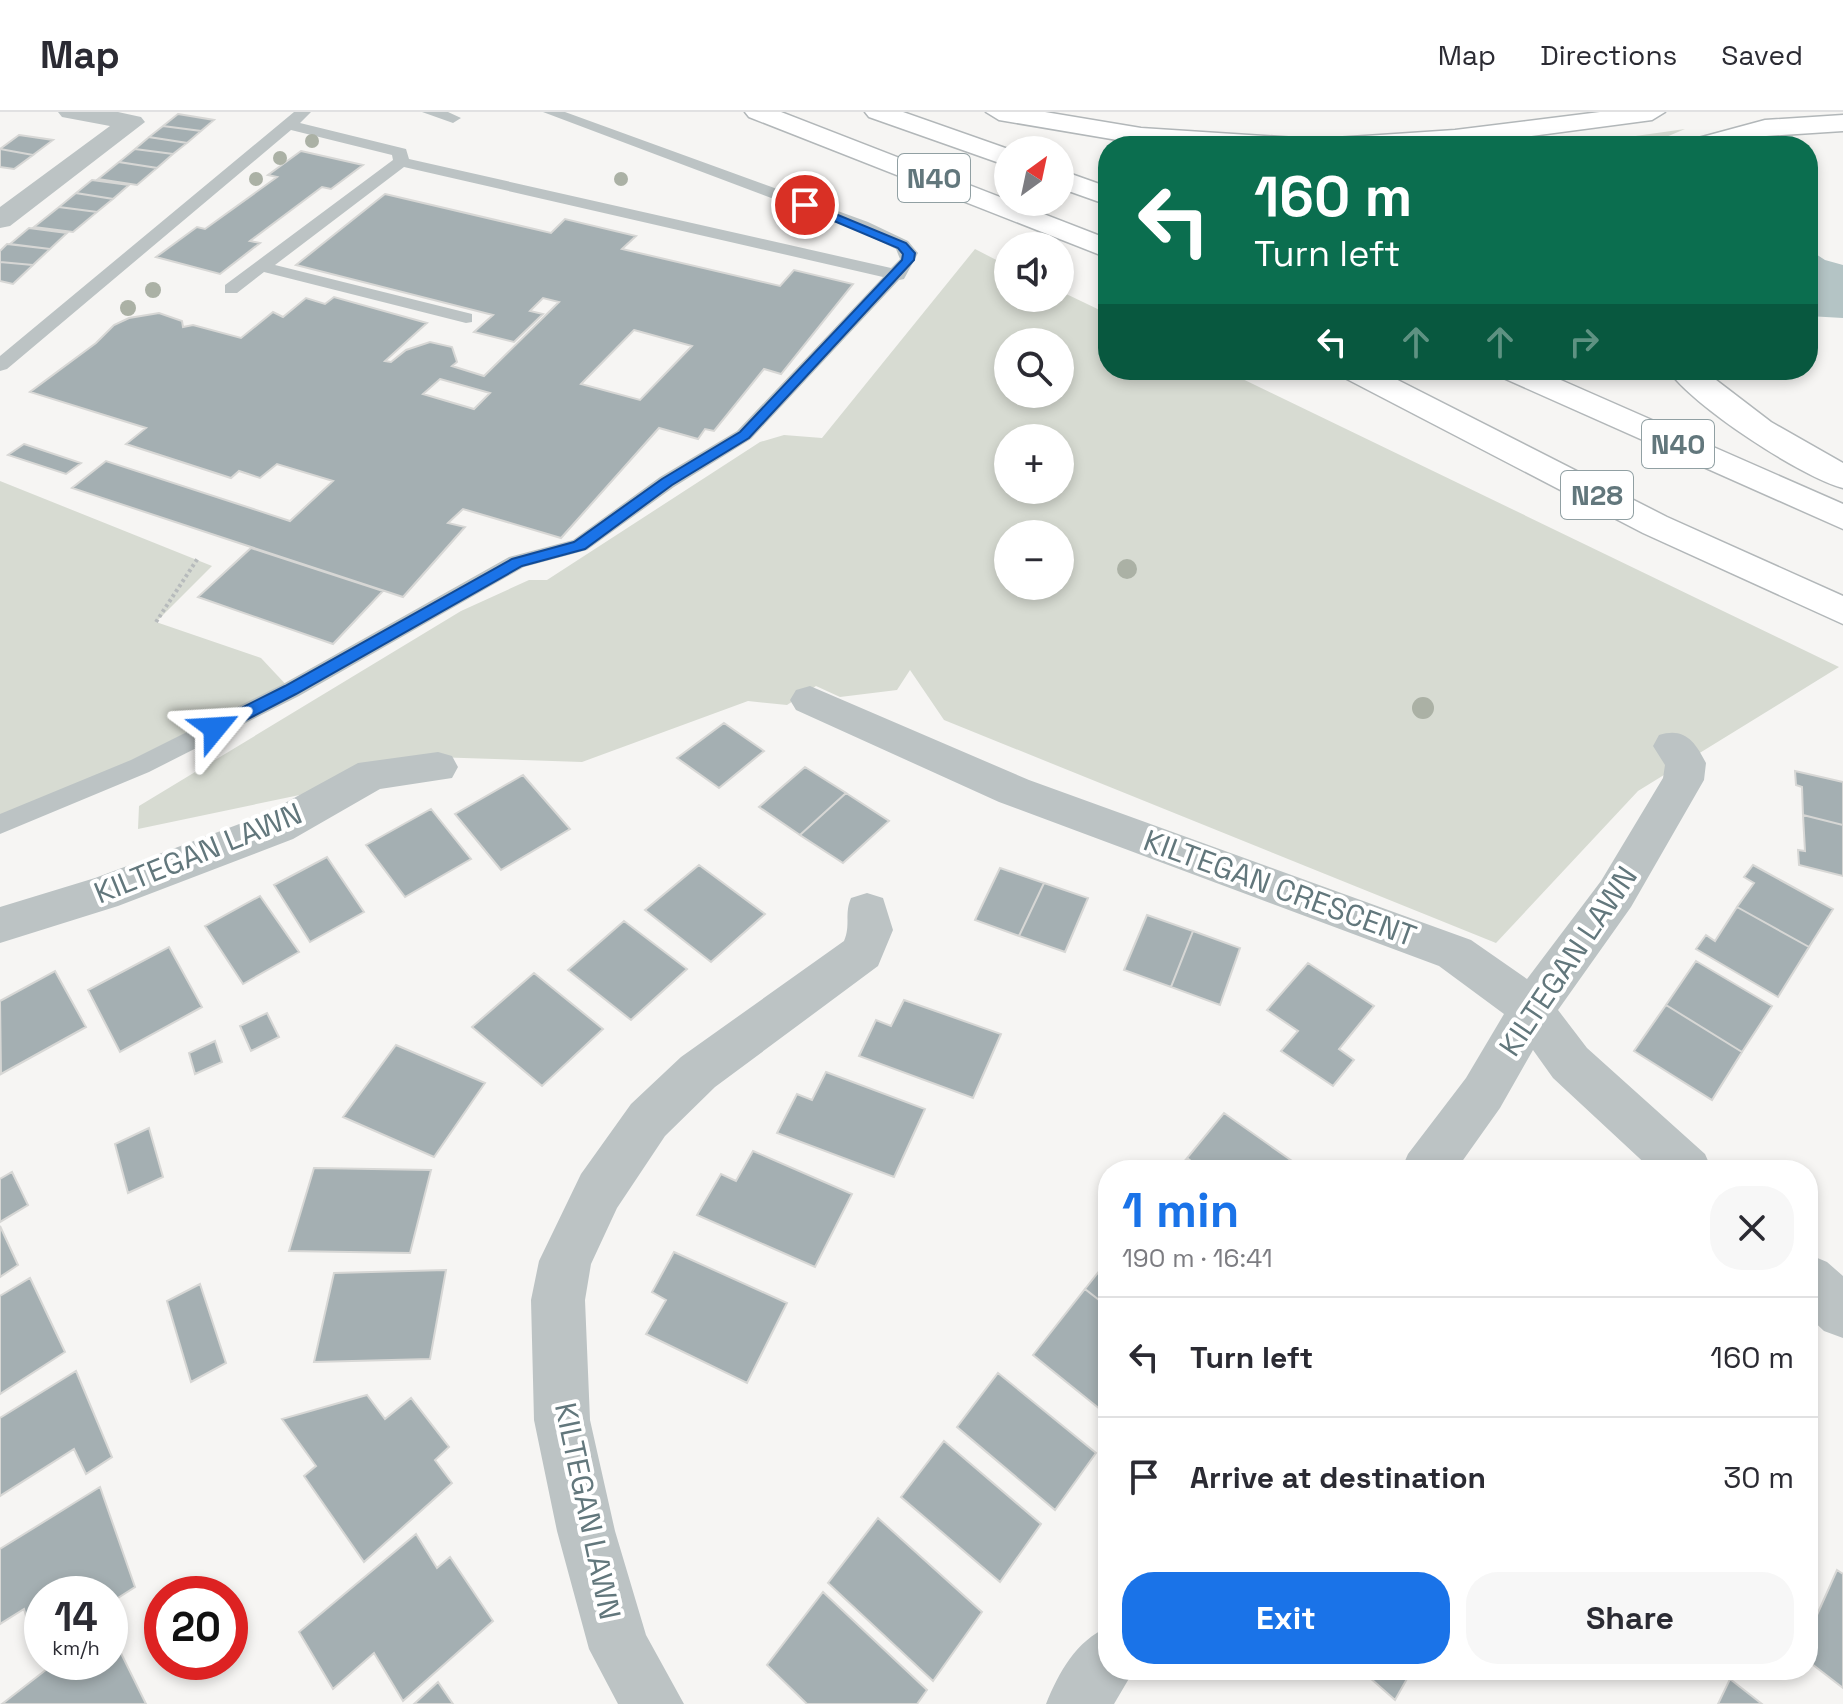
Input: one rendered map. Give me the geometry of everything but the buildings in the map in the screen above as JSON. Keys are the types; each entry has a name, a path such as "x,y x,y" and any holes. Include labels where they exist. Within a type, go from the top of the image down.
{"highway":[{"name":"N40","path":"758,112 1098,245"},
{"name":"N40","path":"878,112 994,153"},
{"path":"999,112 1141,136"},
{"path":"1488,136 1652,112"},
{"path":"1736,136 1765,128 1843,123"},
{"path":"1074,184 1098,193"},
{"name":"N28","path":"1373,380 1655,525 1843,611"},
{"name":"N40","path":"1400,380 1843,582"},
{"name":"N40","path":"1534,380 1843,518"},
{"path":"1695,380 1725,406 1795,452 1843,477"}],"street":[{"path":"0,220 132,122 71,112"},
{"name":"KILTEGAN CRESCENT","path":"810,700 1014,791 1245,873 1455,953 1499,982 1531,1010 1570,1063 1676,1160"},
{"name":"KILTEGAN LAWN","path":"1433,1160 1483,1093 1531,1010 1616,894 1683,780 1686,763 1673,746"},
{"name":"KILTEGAN LAWN","path":"0,925 103,893 278,827 372,774 438,767"},
{"name":"KILTEGAN LAWN","path":"653,1704 620,1649 586,1531 562,1420 558,1300 565,1261 599,1191 648,1120 698,1072 862,953 871,930 867,911"},
{"path":"1818,1289 1843,1312"},
{"path":"1077,1704 1098,1673"}],"lane":[{"path":"0,365 303,112"},
{"path":"430,112 453,118"},
{"path":"0,824 181,746 291,690 517,562 580,545 667,482 744,435 898,275 909,253 883,236 551,112"},
{"path":"287,124 400,152 401,162"},
{"path":"231,289 401,162 898,275"},
{"path":"260,266 466,318"}],"path":[{"path":"156,622 198,558"}],"shaded area":[{"path":"1685,129 1669,136 1636,136"},
{"path":"975,249 994,259 994,312 1074,312 1074,298 1098,309 1098,380 1245,380 1839,667 1638,791 1496,943 944,720 910,670 897,690 840,697 816,686 787,705 748,701 582,762 433,757 314,792 138,829 139,806 461,611 529,580 547,580 760,442 784,435 822,438"},
{"path":"1818,255 1843,265 1843,318 1818,317"},
{"path":"0,481 212,566 156,622 261,658 291,690 0,824"}],"route":[{"path":"215,728 291,690 517,562 580,545 667,482 744,435 898,275 908,260 909,253 902,245 805,205"}]}
